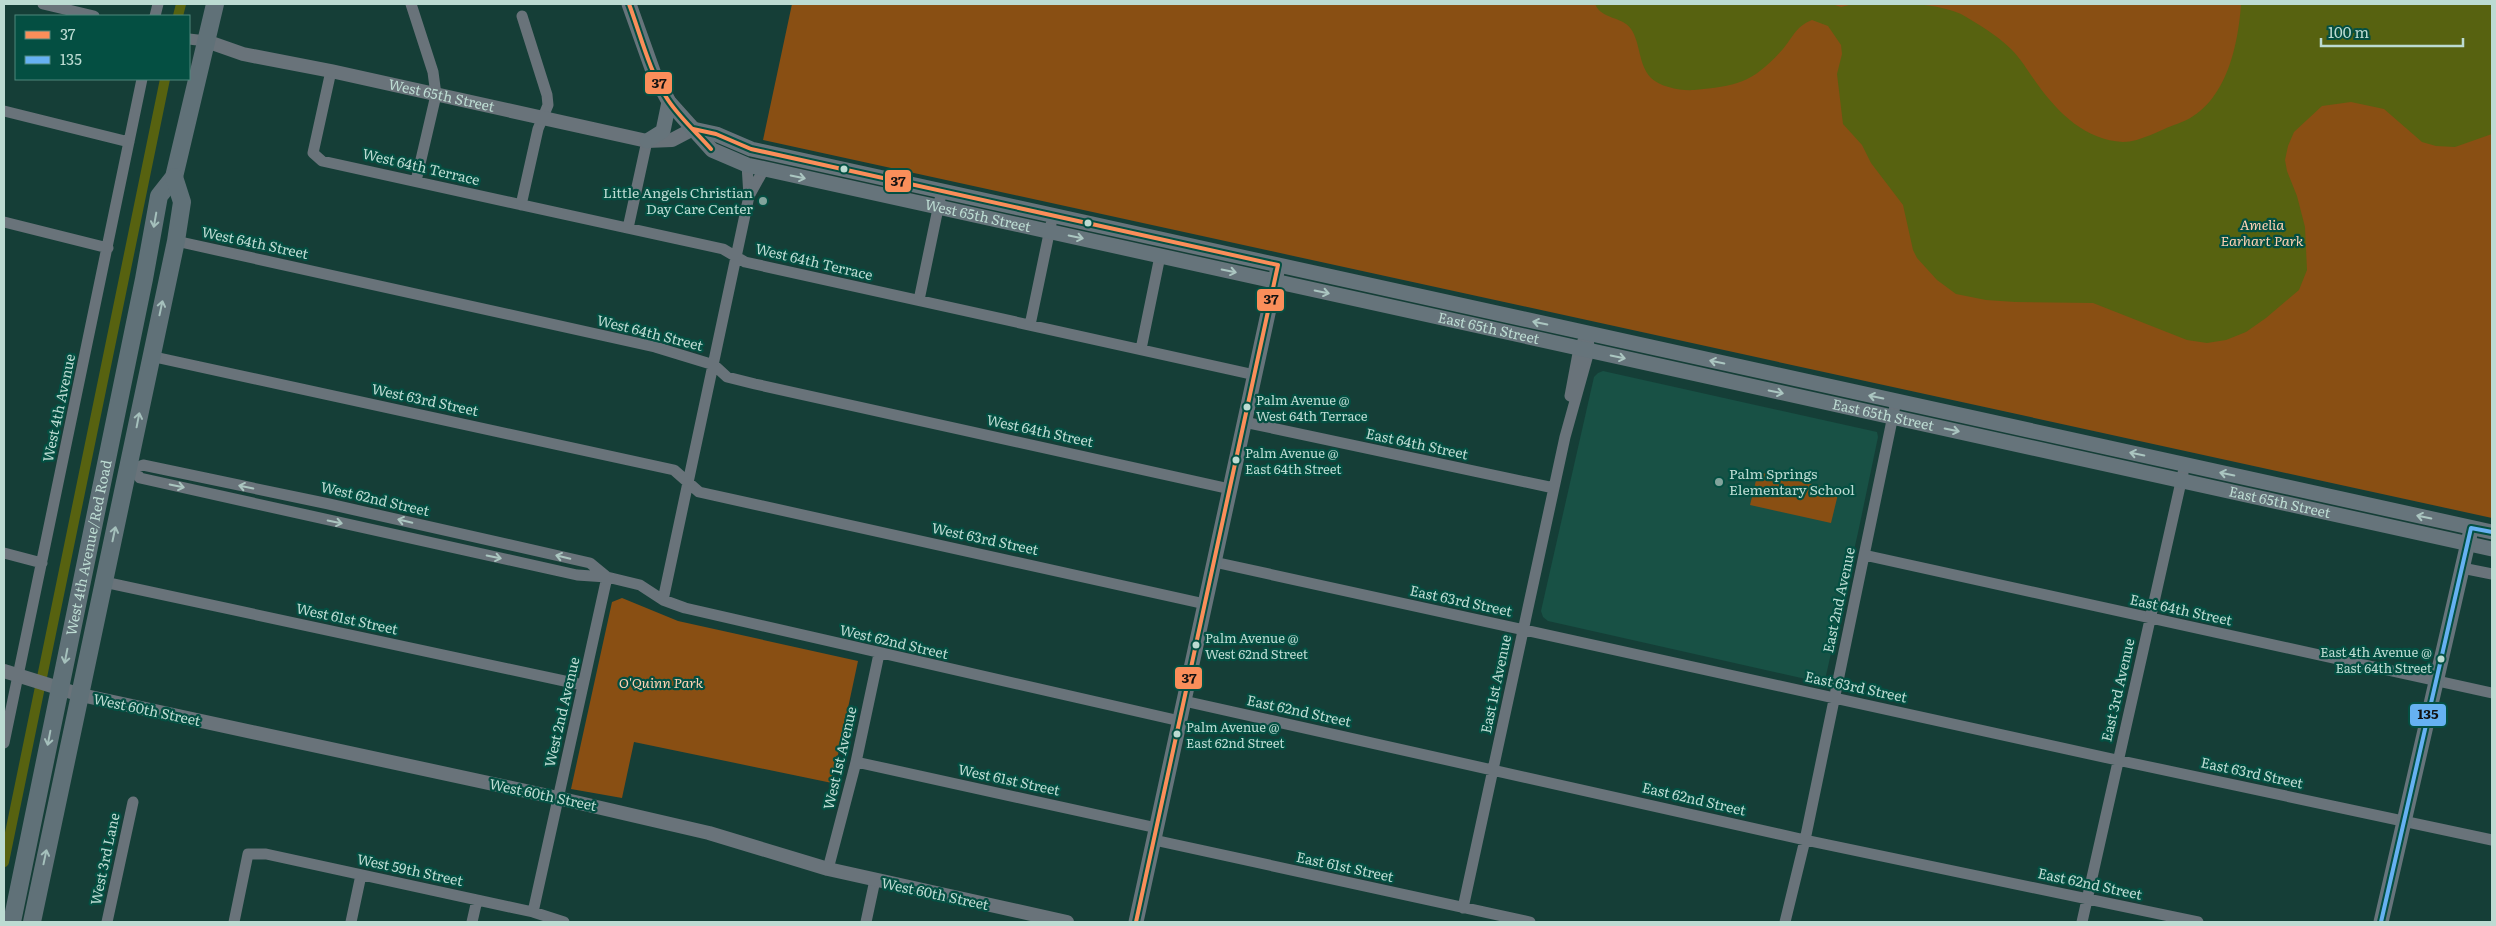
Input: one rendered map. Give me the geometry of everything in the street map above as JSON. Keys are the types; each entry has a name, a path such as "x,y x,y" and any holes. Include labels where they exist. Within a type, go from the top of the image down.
{"main road":[{"name":"West 4th Avenue/Red Road","path":"32,922 104,582 131,469 150,356 176,241 182,202 174,177 197,40 215,4"},
{"path":"629,4 654,74 670,102 693,129"},
{"path":"647,141 663,131 670,102"},
{"name":"West 65th Street","path":"693,129 712,150 764,170 1275,281"},
{"name":"West 65th Street","path":"693,129 716,134 751,149 1278,265"},
{"name":"West 4th Avenue/Red Road","path":"12,922 144,279 159,196 174,177"},
{"path":"1136,922 1278,265"},
{"name":"East 65th Street","path":"1278,265 2492,532"},
{"path":"122,385 135,367 150,356 145,344 142,328 150,293 144,279"},
{"name":"East 65th Street","path":"1275,281 2492,549"},
{"path":"2381,922 2471,528"},
{"path":"24,860 29,872 24,909 26,922"}],"street":[{"path":"43,4 90,15"},
{"path":"411,4 433,72 436,94 416,182"},
{"path":"521,205 538,129 548,105 547,95 522,16"},
{"name":"West 65th Street","path":"197,40 243,54 331,71 647,141 672,140 693,129"},
{"name":"West 64th Terrace","path":"331,71 313,152 322,160 723,249 745,262 1255,375"},
{"name":"West 4th Avenue","path":"4,743 11,672 42,563 142,80"},
{"path":"4,111 129,142"},
{"path":"628,228 647,141"},
{"path":"663,600 714,366 748,196 747,165"},
{"path":"748,196 764,170"},
{"path":"920,300 942,191"},
{"path":"1030,325 1053,215"},
{"path":"4,222 108,248"},
{"name":"West 64th Street","path":"176,241 655,347 714,366 727,377 755,384 1230,489"},
{"path":"1141,349 1160,256"},
{"name":"East 1st Avenue","path":"1463,908 1588,334"},
{"name":"West 63rd Street","path":"150,356 674,470 699,492 1205,604"},
{"name":"East 2nd Avenue","path":"1785,922 1805,840 1896,401"},
{"name":"East 64th Street","path":"1244,422 1554,488"},
{"name":"East 3rd Avenue","path":"2082,922 2184,465"},
{"name":"West 62nd Street","path":"131,469 140,478 577,575 607,577 640,585 663,600 685,608 879,654 1180,721"},
{"path":"4,553 42,563"},
{"name":"East 64th Street","path":"1864,555 2492,693"},
{"name":"East 63rd Street","path":"1214,562 2117,760 2492,840"},
{"path":"2462,568 2492,574"},
{"name":"West 2nd Avenue","path":"533,912 607,577"},
{"name":"West 61st Street","path":"104,582 583,686"},
{"name":"West 1st Avenue","path":"828,870 856,762 879,654"},
{"name":"West 60th Street","path":"11,672 81,696 558,798 710,833 828,870 1067,922"},
{"name":"East 62nd Street","path":"1184,701 1805,840 2198,922"},
{"name":"West 61st Street","path":"856,762 1156,834"},
{"name":"West 3rd Lane","path":"107,922 133,802"},
{"name":"East 61st Street","path":"1156,834 1463,908 1487,918 1530,922"},
{"name":"West 59th Street","path":"234,922 248,854 266,854 533,912 564,922"},
{"path":"351,922 361,875"},
{"path":"866,922 875,880"},
{"path":"472,922 477,900"}],"shaded area":[{"path":"1894,3 1922,5 1949,10 1961,14 1994,34 2006,44 2019,58 2046,96 2074,124 2097,136 2123,142 2144,138 2177,124 2193,116 2207,105 2218,91 2232,57 2241,4 2492,4 2492,134 2455,147 2436,146 2422,142 2384,109 2351,102 2322,106 2294,132 2285,160 2305,227 2307,270 2299,290 2246,332 2226,340 2207,343 2187,340 2093,303 1986,300 1956,294 1937,280 1917,258 1913,250 1903,205 1871,163 1862,145 1843,124 1837,74 1842,54 1841,45 1828,26 1812,20 1802,25 1772,60 1753,76 1743,81 1722,87 1683,90 1665,86 1651,78 1644,67 1637,41 1631,29 1623,22 1602,13 1595,4 1832,4 1841,7 1853,4"},
{"name":"Palm Springs Elementary School","path":"1603,371 1877,432 1878,437 1859,528 1825,680 1819,682 1548,621 1543,617 1541,611 1594,377"}],"green space":[{"name":"Amelia Earhart Park","path":"792,4 2492,4 2492,518 763,140"},
{"path":"1758,472 1839,490 1831,523 1750,505"},
{"name":"O'Quinn Park","path":"622,598 678,621 858,661 832,783 634,742 622,798 571,789 612,602"}],"waterway":[{"path":"178,15 181,4"},
{"path":"4,862 165,80"}],"transit line":[{"name":"37","path":"629,4 650,65 661,89 678,113 711,149"},
{"name":"37","path":"693,129 716,134 751,149 1278,265 1136,922"},
{"name":"135","path":"2381,922 2471,528 2492,532"}],"place":[{"name":"Little Angels Christian Day Care Center","path":"763,201"},
{"name":"Palm Avenue @ West 64th Terrace","path":"1247,407"},
{"name":"Palm Avenue @ East 64th Street","path":"1236,460"},
{"name":"Palm Springs Elementary School","path":"1719,482"},
{"name":"Palm Avenue @ West 62nd Street","path":"1196,645"},
{"name":"East 4th Avenue @ East 64th Street","path":"2441,659"},
{"name":"Palm Avenue @ East 62nd Street","path":"1177,734"}]}
